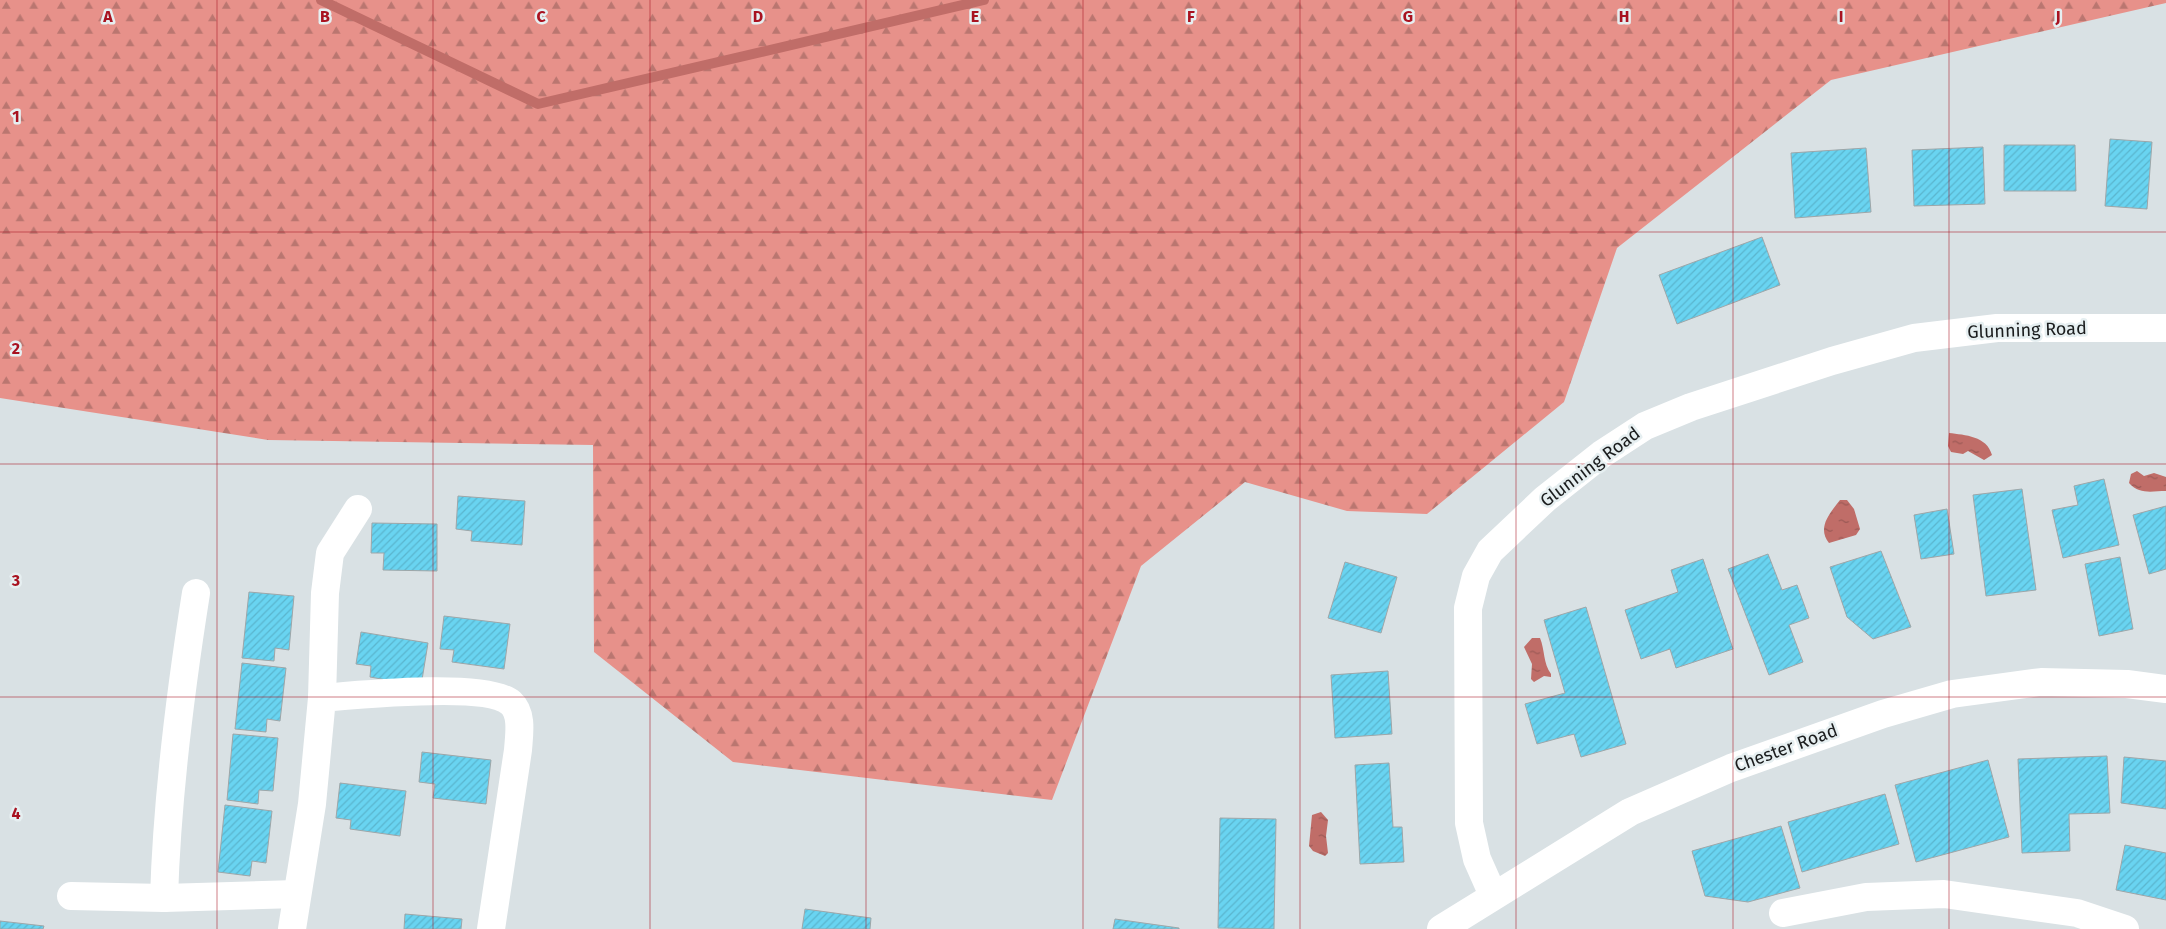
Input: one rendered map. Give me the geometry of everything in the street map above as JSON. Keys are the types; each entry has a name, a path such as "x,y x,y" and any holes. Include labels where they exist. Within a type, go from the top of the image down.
{"street":[{"name":"Glunning Road","path":"1493,895 1478,859 1469,823 1468,608 1476,576 1490,551 1545,499 1602,454 1645,426 1691,407 1753,386 1914,338 1997,328 2166,328"},
{"path":"292,929 312,804 322,698 325,593 330,553 358,509"},
{"path":"164,898 166,826 186,657 196,593"},
{"name":"Chester Road","path":"1441,929 1493,895 1630,812 1731,768 1883,714 1952,694 2041,682 2127,684 2166,689"},
{"path":"322,698 378,694 481,693 502,698 517,711 519,742 491,929"},
{"path":"71,896 164,898 297,894"},
{"path":"1783,913 1866,897 1944,894 2077,913 2125,929"}],"green space":[{"path":"0,0 2166,0 2166,3 1831,80 1617,248 1564,402 1427,514 1347,511 1245,482 1141,566 1052,800 733,762 594,652 593,445 268,440 0,398"}],"water":[{"path":"1949,433 1980,440 1992,455 1984,460 1968,451 1963,454 1951,452 1948,446"},
{"path":"2137,471 2144,476 2154,473 2166,477 2166,491 2146,492 2133,487 2129,483 2131,474"},
{"path":"1840,500 1847,500 1854,509 1860,529 1856,535 1829,543 1824,532 1824,526"},
{"path":"1532,638 1540,638 1551,674 1551,677 1544,676 1534,682 1531,679 1532,664 1524,647"},
{"path":"1321,812 1328,820 1326,836 1328,853 1325,856 1313,851 1309,846 1312,815"}],"building":[{"path":"2110,139 2152,142 2147,209 2105,206"},
{"path":"2004,145 2075,145 2076,191 2004,191"},
{"path":"1983,147 1985,204 1914,206 1912,150"},
{"path":"1866,148 1871,212 1795,218 1791,153"},
{"path":"1762,237 1780,285 1677,324 1659,275"},
{"path":"2104,479 2119,545 2063,558 2052,510 2078,505 2074,486"},
{"path":"2022,489 2036,590 1986,596 1973,495"},
{"path":"458,496 525,501 522,545 471,541 472,531 456,529"},
{"path":"2166,506 2166,569 2149,574 2133,515"},
{"path":"1947,509 1954,554 1921,559 1914,515"},
{"path":"372,523 437,524 437,571 383,570 384,553 371,553"},
{"path":"1881,551 1911,627 1873,639 1847,617 1830,567"},
{"path":"1768,554 1782,590 1797,585 1809,618 1789,625 1803,662 1769,675 1728,569"},
{"path":"2120,557 2133,629 2099,636 2085,564"},
{"path":"1703,559 1733,649 1676,668 1670,649 1641,659 1625,610 1678,592 1671,570"},
{"path":"1345,562 1397,577 1381,633 1328,618"},
{"path":"249,592 294,596 289,650 275,648 274,661 242,658"},
{"path":"1586,607 1626,744 1581,757 1574,734 1537,744 1525,704 1565,693 1544,620"},
{"path":"444,616 510,624 504,669 452,662 454,650 440,649"},
{"path":"361,632 428,643 421,686 370,677 371,666 356,664"},
{"path":"242,663 286,668 280,721 267,719 266,732 235,729"},
{"path":"1388,671 1392,734 1335,738 1331,675"},
{"path":"233,734 278,738 273,791 259,790 258,804 227,800"},
{"path":"422,752 491,760 486,804 433,798 435,784 419,782"},
{"path":"2107,756 2110,813 2069,814 2070,851 2022,853 2018,759"},
{"path":"2124,757 2166,761 2166,809 2121,803"},
{"path":"1988,760 2009,837 1916,862 1895,785"},
{"path":"1389,763 1393,827 1402,827 1404,862 1360,864 1355,765"},
{"path":"340,783 406,791 400,836 350,829 351,820 336,818"},
{"path":"1885,794 1899,844 1802,872 1788,822"},
{"path":"225,805 272,811 266,863 252,861 250,876 218,872"},
{"path":"1220,818 1276,819 1274,929 1218,928"},
{"path":"1781,826 1800,888 1748,902 1705,896 1692,851"},
{"path":"2125,845 2166,853 2166,900 2116,890"},
{"path":"805,909 871,918 870,929 802,929"},
{"path":"405,914 462,919 461,929 404,929"},
{"path":"1115,919 1179,928 1179,929 1113,929"},
{"path":"0,921 44,926 43,929 0,929"}],"waterway":[{"path":"321,0 538,104 984,0"}]}
